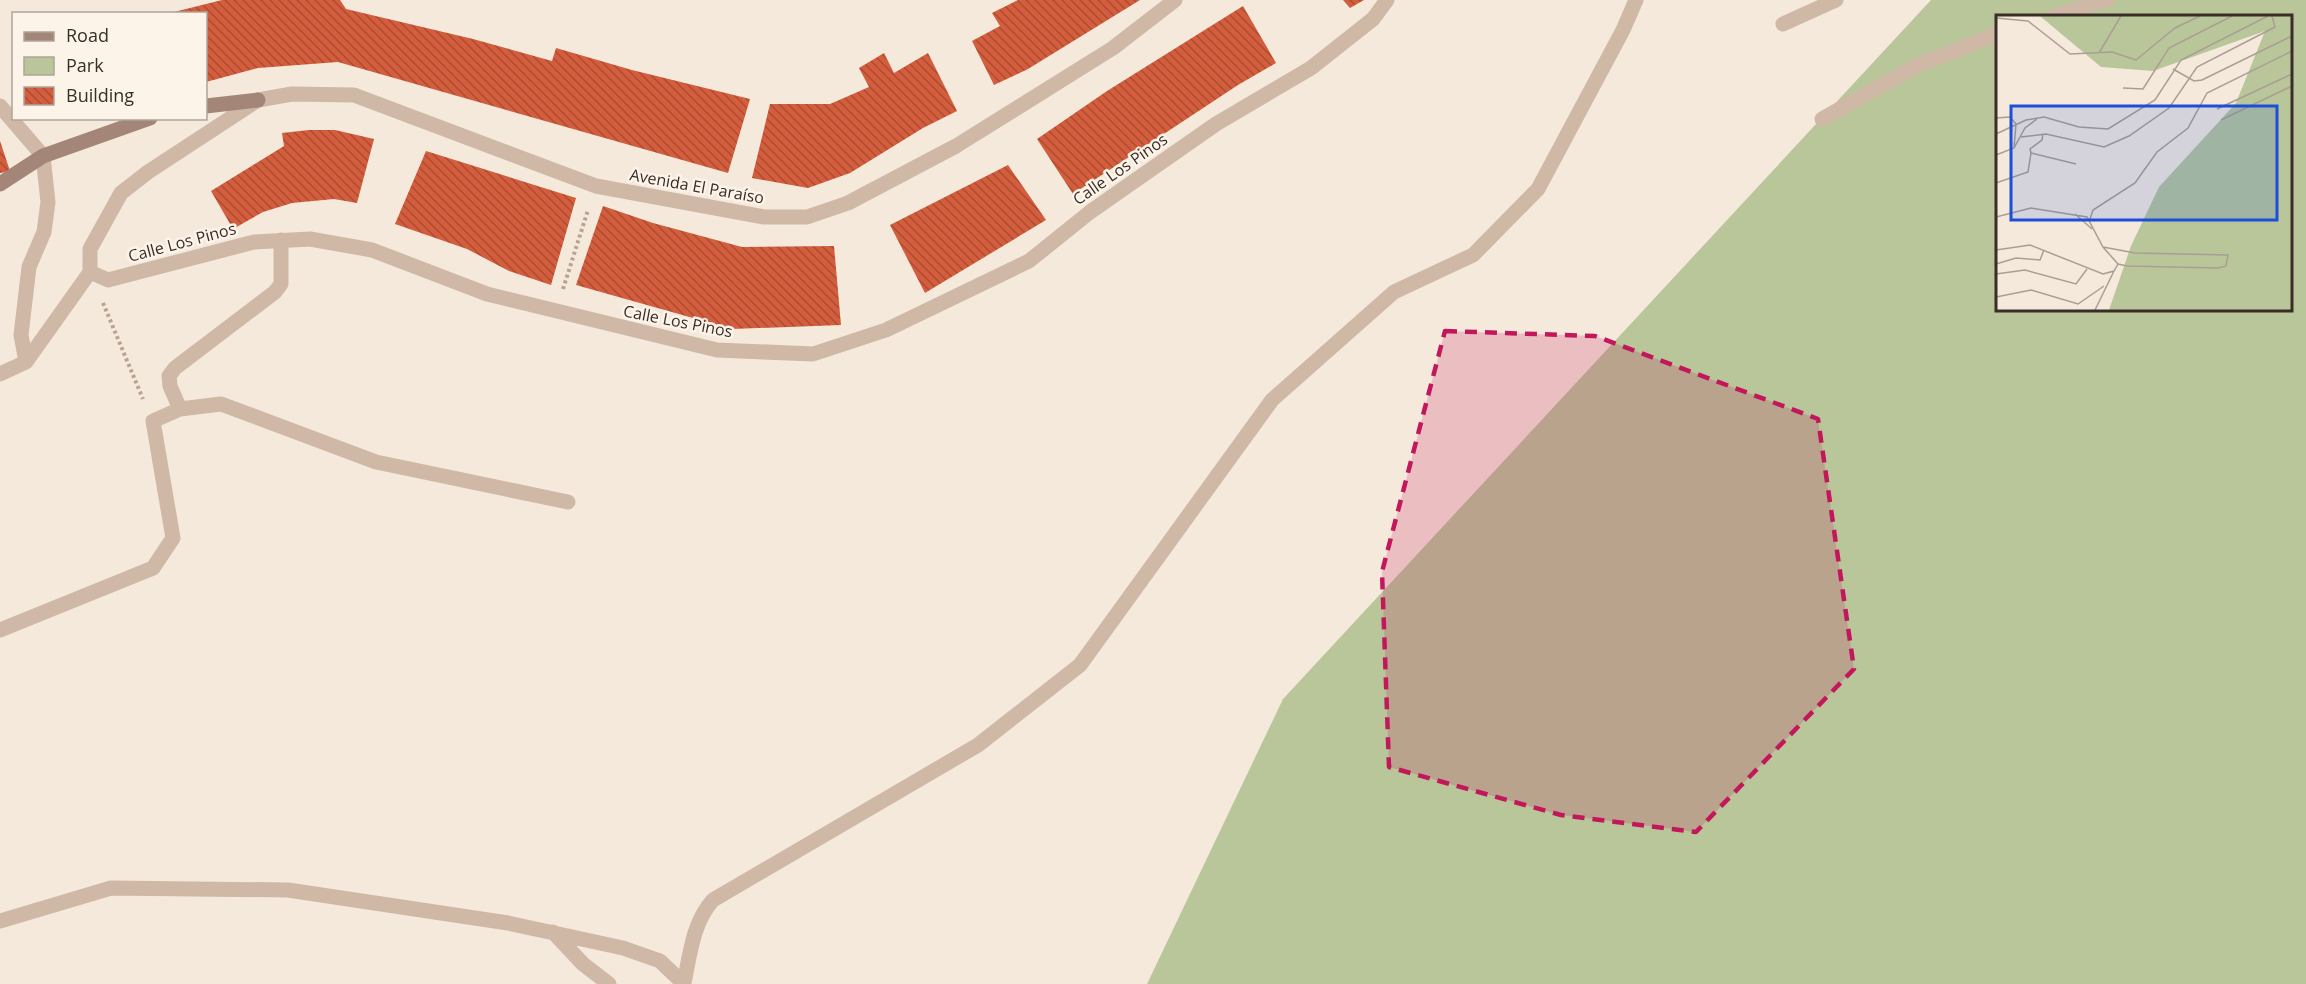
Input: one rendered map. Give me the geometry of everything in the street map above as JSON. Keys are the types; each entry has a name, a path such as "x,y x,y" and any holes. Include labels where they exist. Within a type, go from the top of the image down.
{"street":[{"name":"Avenida El Paraíso","path":"207,106 292,94 354,95 596,186 764,217 807,217 848,203 956,146 1113,48 1175,0"},
{"name":"Calle Los Pinos","path":"90,272 108,280 254,242 310,239 372,250 487,294 556,313 717,350 813,354 886,330 1029,261 1090,212 1216,124 1311,68 1373,20 1387,0"},
{"path":"0,921 111,888 288,890 508,923 623,948 660,961 684,983 697,926 702,912 713,900 978,745 1080,665 1272,400 1394,292 1473,255 1538,189 1623,30 1636,0"},
{"path":"1783,24 1836,0"},
{"path":"2057,15 2107,0"},
{"path":"1822,119 1916,66 1996,34"},
{"path":"0,374 26,362 90,272 90,249 122,193 148,172 258,100"},
{"path":"0,106 12,120"},
{"path":"12,120 44,156 48,202 44,232 29,267 21,335 26,362"},
{"path":"0,184 44,156 144,120"},
{"path":"180,409 170,386 169,376 176,368 275,292 281,284 281,240"},
{"path":"0,630 153,568 173,538 153,421 180,409 220,404 376,462 568,502"},
{"path":"553,932 583,964 609,984"}],"path":[{"path":"556,313 596,186"},
{"path":"90,272 153,421"}],"highlighted area":[{"path":"1445,331 1595,336 1818,419 1854,669 1696,832 1561,815 1389,767 1382,572"}],"green space":[{"path":"1931,0 2306,0 2306,984 1147,984 1283,699"}],"building":[{"path":"222,0 340,0 346,9 473,39 552,61 556,48 632,70 750,99 728,173 338,62 258,68 207,82 207,12 174,12"},
{"path":"1018,0 1140,0 1028,69 994,85 972,41 1000,26 992,13"},
{"path":"1343,0 1364,0 1350,8"},
{"path":"1243,6 1276,63 1238,85 1073,194 1037,139 1107,91"},
{"path":"884,53 894,73 928,53 957,111 923,128 850,173 808,188 752,178 770,104 830,104 869,87 859,68"},
{"path":"335,130 374,139 357,203 334,199 292,203 263,212 233,229 211,191 284,146 282,133"},
{"path":"0,141 10,171 0,173"},
{"path":"426,151 576,198 551,285 509,271 467,249 395,224"},
{"path":"1008,165 1046,220 925,293 890,225"},
{"path":"603,206 653,223 742,247 834,246 841,325 732,329 576,285"}]}
